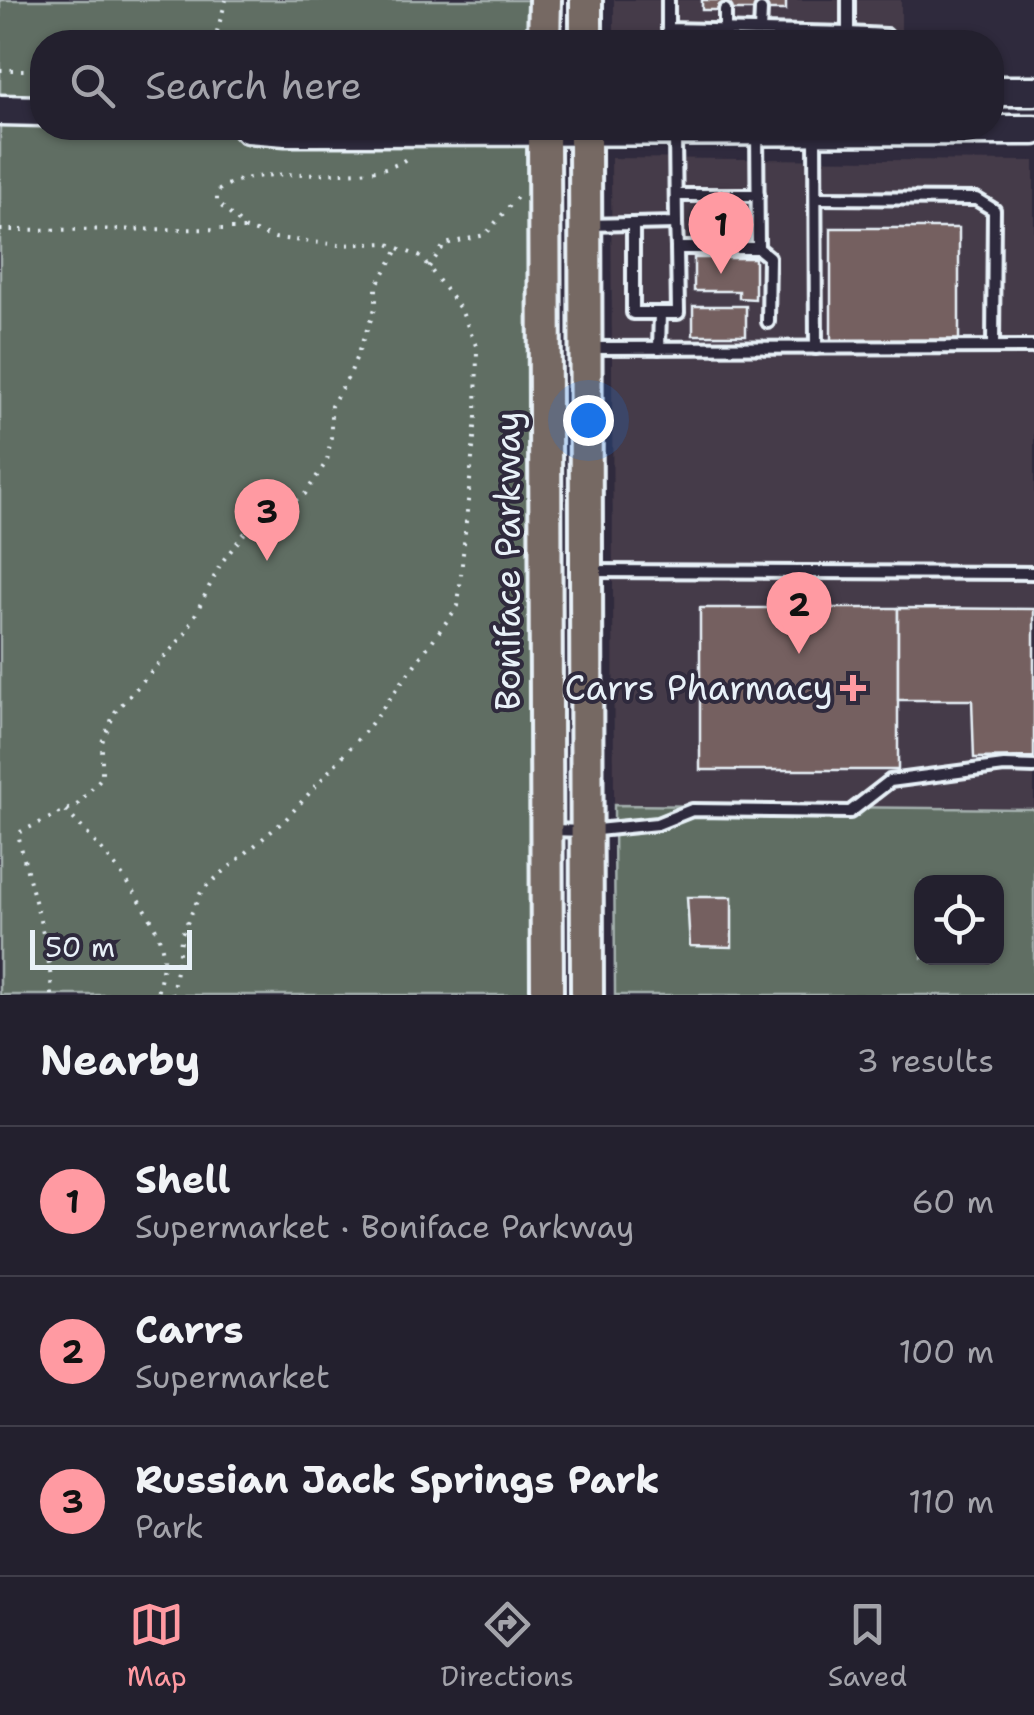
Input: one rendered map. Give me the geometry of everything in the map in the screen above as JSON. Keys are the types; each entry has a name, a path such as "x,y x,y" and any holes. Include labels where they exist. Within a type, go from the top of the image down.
{"main road":[{"path":"544,0 544,30"},
{"path":"586,0 586,30"},
{"path":"1004,91 1034,91"},
{"path":"0,110 30,110"},
{"path":"1004,130 1034,130"},
{"name":"Boniface Parkway","path":"544,140 547,995"},
{"path":"586,140 588,995"}],"lane":[{"path":"668,0 668,30 725,30 725,10"},
{"path":"848,0 848,30"},
{"path":"754,30 761,10"},
{"path":"633,224 633,313 678,313 675,140"},
{"path":"757,140 758,248"},
{"path":"815,140 816,348"},
{"path":"676,195 758,194"},
{"path":"816,198 976,198 985,202 994,210 993,348"},
{"path":"586,225 676,224"},
{"path":"676,248 758,248 769,257 768,322"},
{"path":"660,313 660,348"},
{"path":"586,348 1034,348"},
{"path":"587,571 1034,572"},
{"path":"547,830 587,831 657,824 692,810 850,812 890,781 1004,766 1034,767"}],"path":[{"path":"217,30 226,0"},
{"path":"0,70 30,70"},
{"path":"246,229 218,202 217,192 226,184 254,177 402,164 409,158 410,149"},
{"path":"429,267 445,244 485,235 501,220 524,186"},
{"path":"0,230 246,229 275,238 340,246 386,243 421,256 461,310 478,348 473,467 458,606 368,728 286,818 202,890 182,934 172,995"},
{"path":"52,995 51,962 18,833 77,805 102,777 102,742 115,712 186,632 232,548 244,534 305,494 327,461 332,406 350,374 376,306 376,286 399,248"},
{"path":"66,811 154,920 163,957 157,995"}],"shaded area":[{"path":"614,0 901,0 901,30 614,30"},
{"path":"611,158 1034,161 1034,809 614,805"}],"green space":[{"path":"0,0 535,0 535,30 30,30 30,140 535,140 535,995 0,995"},
{"path":"614,805 1034,809 1034,995 615,995"}],"building":[{"path":"702,0 786,0 786,10 702,10"},
{"path":"831,228 959,228 959,341 831,340"},
{"path":"694,258 755,258 755,299 739,298 739,291 694,291"},
{"path":"693,306 746,306 746,335 693,335"},
{"path":"700,608 898,608 898,770 700,770"},
{"path":"898,608 1034,609 1034,757 974,758 972,700 898,700"},
{"path":"687,897 732,897 732,947 690,946"}],"place":[{"name":"Shell","path":"721,274"},
{"name":"Russian Jack Springs Park","path":"267,561"},
{"name":"Carrs","path":"799,654"},
{"name":"Carrs Pharmacy","path":"853,688"}]}
